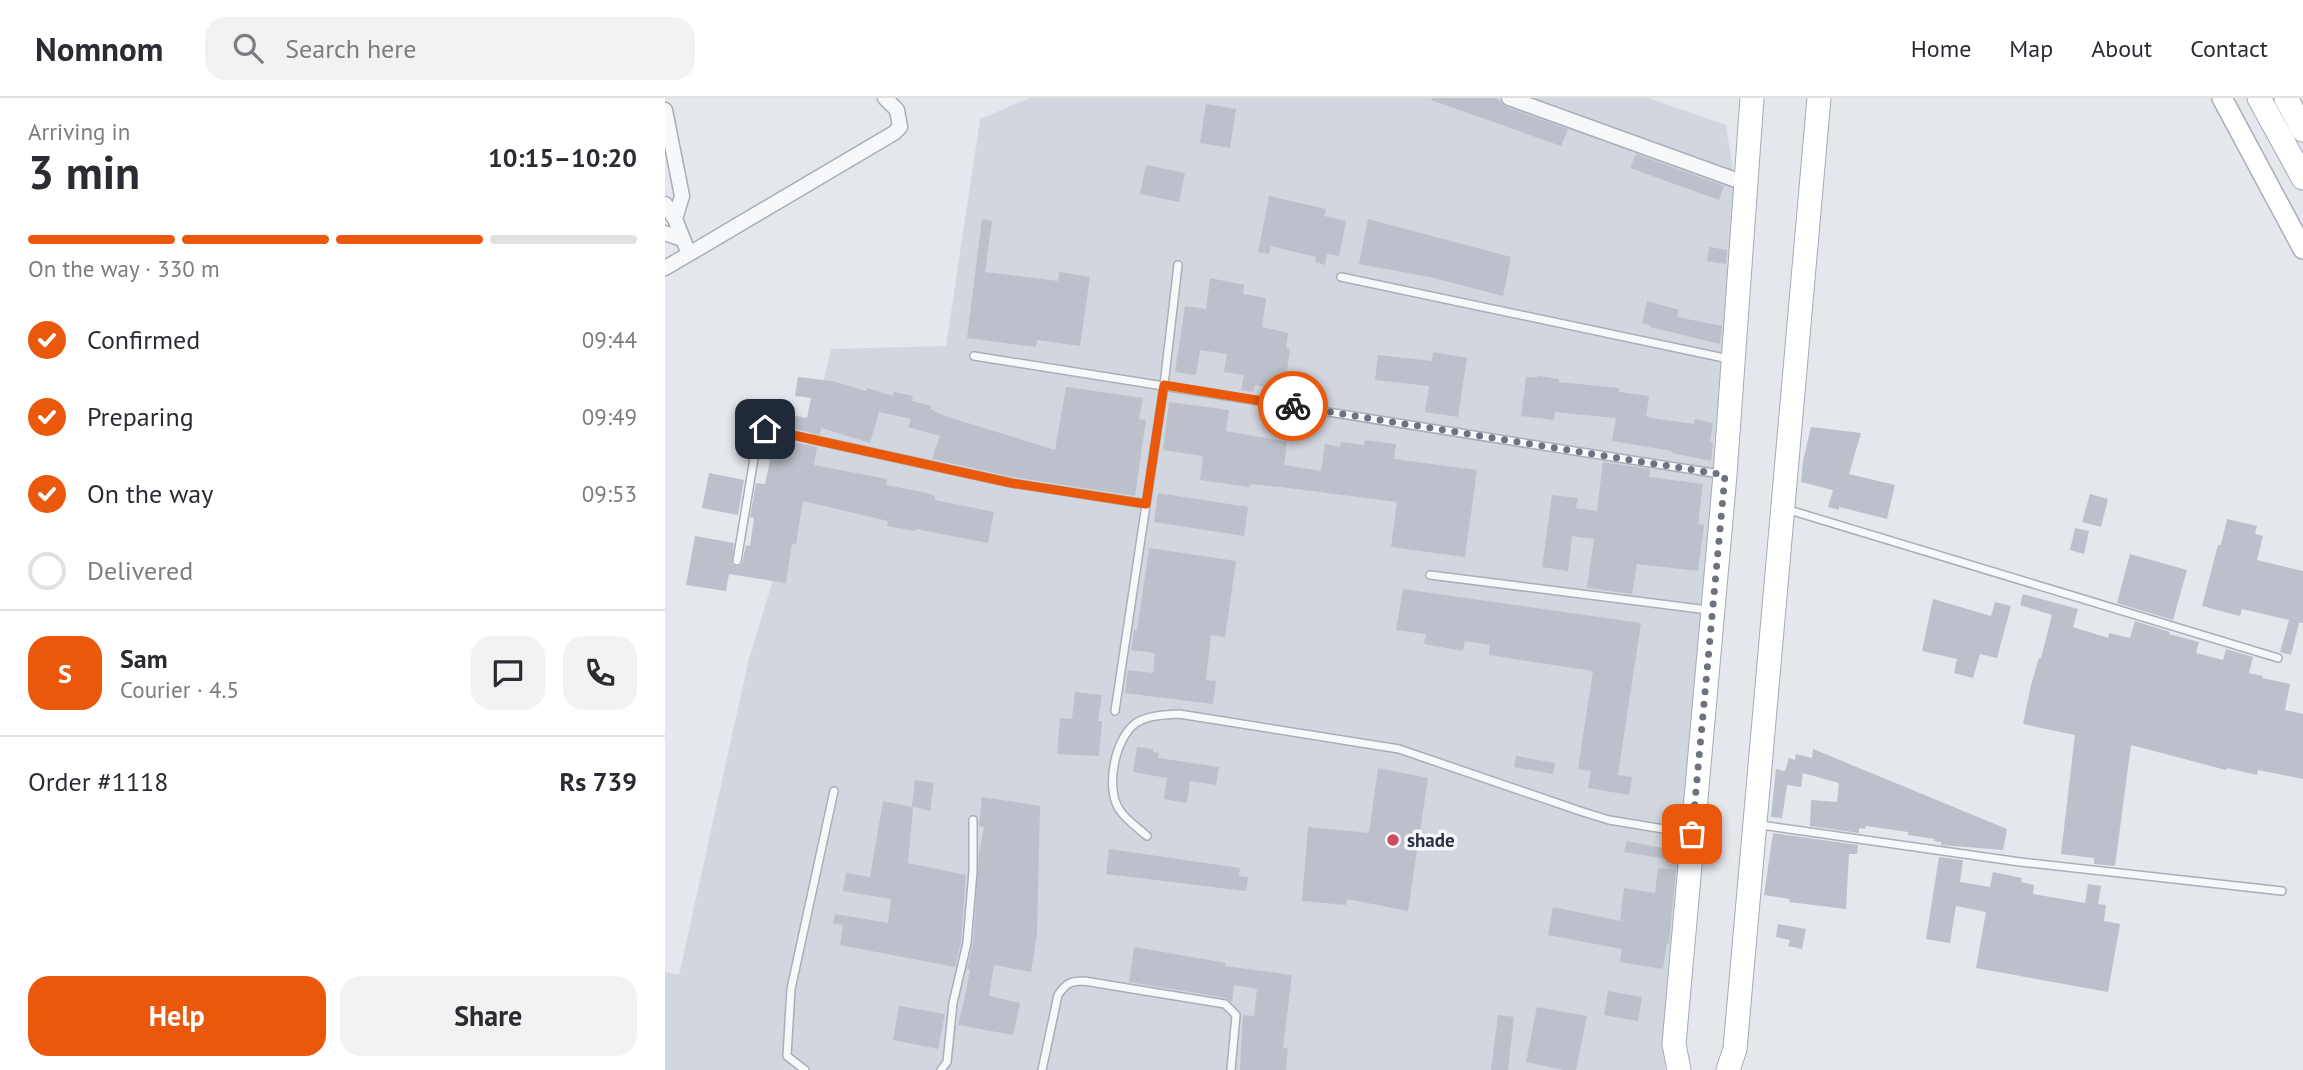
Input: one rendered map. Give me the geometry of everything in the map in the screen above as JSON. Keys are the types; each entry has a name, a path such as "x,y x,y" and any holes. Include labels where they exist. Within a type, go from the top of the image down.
{"main road":[{"path":"1679,1070 1674,1044 1725,475 1752,98"},
{"path":"1728,1070 1735,1049 1757,825 1819,98"},
{"path":"2259,98 2303,178"},
{"path":"2286,98 2303,130"}],"street":[{"path":"665,268 894,133 900,127 900,104 885,98"},
{"path":"1509,98 1747,184"},
{"path":"2222,98 2303,249"},
{"path":"665,110 682,196 675,219"},
{"path":"665,204 675,219 689,254"},
{"path":"665,233 682,239"}],"lane":[{"path":"1115,711 1164,385 1178,265"},
{"path":"1341,277 1733,360"},
{"path":"974,356 1725,475"},
{"path":"737,561 758,433 765,429 1011,483 1146,504"},
{"path":"1785,509 2278,658"},
{"path":"1430,575 1712,610"},
{"path":"1147,836 1118,809 1113,769 1116,751 1124,736 1136,723 1154,716 1179,714 1399,749 1583,813 1692,834"},
{"path":"805,1070 787,1056 791,989 834,791"},
{"path":"941,1070 947,1062 953,1003 967,943 973,872 973,820"},
{"path":"1757,825 2019,862 2282,891"},
{"path":"1041,1070 1058,995 1071,981 1084,981 1225,1004 1236,1015 1231,1070"}],"shaded area":[{"path":"1030,98 1648,98 1726,125 1740,214 1665,1070 665,1070 665,972 679,975 749,659 795,507 831,349 946,346 980,119"}],"building":[{"path":"1496,98 1506,107 1568,129 1561,146 1431,100"},
{"path":"1206,104 1236,109 1230,148 1200,143"},
{"path":"1636,154 1724,186 1719,200 1630,168"},
{"path":"1146,165 1185,173 1179,202 1140,194"},
{"path":"1269,196 1326,209 1324,216 1346,221 1339,256 1327,254 1325,265 1315,262 1316,257 1271,246 1269,254 1258,252"},
{"path":"982,219 992,221 985,272 1058,281 1059,272 1090,277 1080,346 1037,340 1036,347 967,338"},
{"path":"1368,219 1511,257 1503,296 1430,277 1359,264"},
{"path":"1709,247 1727,250 1726,264 1707,261"},
{"path":"1210,278 1244,285 1243,294 1266,298 1262,327 1288,333 1286,348 1290,349 1284,391 1255,385 1253,392 1241,390 1244,375 1224,372 1227,354 1200,350 1196,375 1175,372 1185,306 1206,309"},
{"path":"1647,301 1679,310 1677,317 1722,326 1720,344 1642,323"},
{"path":"1433,352 1467,358 1458,417 1425,412 1429,386 1375,380 1378,355 1432,361"},
{"path":"798,377 832,381 866,391 867,388 893,396 894,392 913,396 912,401 931,406 930,409 945,416 1055,450 1066,387 1143,398 1139,419 1146,420 1135,496 1012,477 932,459 940,436 908,427 911,419 879,412 870,443 821,428 820,435 789,428 791,415 807,418 811,398 795,396"},
{"path":"1526,377 1559,379 1559,382 1619,388 1619,392 1649,396 1646,416 1651,418 1694,424 1695,419 1713,423 1711,461 1612,441 1616,418 1555,412 1554,420 1521,416"},
{"path":"1169,402 1229,410 1226,431 1287,442 1284,465 1321,471 1325,444 1340,447 1341,442 1364,445 1365,440 1396,444 1394,459 1477,470 1465,557 1391,547 1397,502 1200,480 1203,456 1163,450"},
{"path":"1811,427 1861,433 1849,474 1895,485 1887,519 1839,507 1839,510 1828,507 1833,490 1801,482"},
{"path":"787,440 817,447 814,465 887,479 886,485 923,492 935,496 935,500 994,512 988,543 887,526 888,521 803,501 786,583 729,574 726,591 686,585 695,536 734,543 732,564 737,567 742,564 746,545 750,546 754,518 750,517 756,483 765,484 770,460 766,459 769,445 785,448"},
{"path":"1603,462 1650,469 1649,477 1703,484 1698,524 1704,525 1698,571 1637,564 1632,594 1587,588 1594,539 1572,536 1568,571 1542,567 1552,495 1578,498 1576,508 1597,511"},
{"path":"709,473 744,480 738,515 702,508"},
{"path":"1158,493 1248,507 1244,536 1154,522"},
{"path":"2090,494 2108,499 2101,527 2082,522"},
{"path":"2227,519 2257,526 2255,534 2263,536 2257,560 2303,571 2303,623 2299,623 2291,655 2280,652 2289,620 2242,609 2240,616 2202,606"},
{"path":"2075,528 2089,531 2084,554 2070,550"},
{"path":"1149,548 1236,561 1225,637 1211,635 1206,680 1216,681 1213,704 1125,693 1128,670 1153,673 1155,653 1131,650 1134,630 1137,630"},
{"path":"2130,554 2187,570 2173,620 2117,603"},
{"path":"1403,589 1641,623 1618,775 1632,777 1629,795 1588,788 1591,771 1578,769 1593,671 1489,655 1490,645 1465,641 1463,651 1424,644 1426,634 1396,630"},
{"path":"2023,594 2078,609 2073,627 2108,638 2109,633 2130,638 2135,621 2199,642 2196,653 2223,660 2226,649 2253,657 2249,673 2290,684 2285,710 2303,714 2303,779 2258,770 2257,775 2227,768 2226,770 2131,745 2115,866 2094,864 2094,858 2061,854 2075,735 2023,724 2031,685 2052,615 2020,605"},
{"path":"1933,599 1991,616 1995,602 2011,606 1997,658 1980,654 1973,678 1954,673 1957,659 1922,651"},
{"path":"1075,692 1102,695 1098,721 1102,721 1099,756 1057,754 1060,718 1072,719"},
{"path":"1137,747 1153,749 1153,752 1159,753 1158,758 1219,767 1216,785 1190,781 1187,803 1164,799 1167,778 1133,772"},
{"path":"1813,749 2007,829 2003,850 1941,845 1941,842 1934,841 1935,839 1908,835 1908,832 1866,826 1865,829 1859,828 1859,833 1810,826 1811,800 1837,802 1839,783 1803,773 1801,787 1787,785 1782,818 1771,817 1776,769 1785,771 1789,758 1795,760 1796,754 1812,758"},
{"path":"1516,756 1555,763 1553,774 1514,767"},
{"name":"shade","path":"1378,768 1428,778 1408,911 1347,899 1346,905 1302,901 1308,827 1369,833"},
{"path":"915,780 934,783 930,811 912,806"},
{"path":"982,797 1040,806 1037,934 1031,972 994,965 989,996 1020,1003 1013,1035 958,1025 973,944 979,853 984,827 979,826"},
{"path":"883,801 913,807 908,863 966,875 961,942 955,967 840,945 843,925 833,923 835,914 888,923 891,899 843,891 846,873 870,877"},
{"path":"1773,833 1858,845 1857,854 1849,854 1846,909 1789,902 1790,899 1764,895"},
{"path":"1627,841 1668,849 1666,859 1624,852"},
{"path":"1109,849 1240,868 1239,876 1248,877 1246,891 1106,874"},
{"path":"1939,857 1963,860 1960,882 1990,887 1993,872 2022,878 2021,882 2034,885 2033,894 2085,903 2088,884 2101,886 2098,904 2106,905 2104,921 2120,924 2108,992 1976,968 1986,912 1956,906 1950,943 1926,939"},
{"path":"1658,868 1676,870 1669,944 1667,943 1663,969 1620,962 1622,949 1548,935 1553,907 1620,921 1624,888 1655,893"},
{"path":"1778,924 1806,929 1802,949 1788,946 1790,940 1776,937"},
{"path":"1134,947 1226,963 1225,966 1292,975 1283,1048 1288,1048 1286,1070 1240,1070 1243,1015 1254,1016 1257,989 1234,985 1232,1002 1226,998 1129,982"},
{"path":"1608,991 1642,997 1638,1021 1604,1015"},
{"path":"899,1006 945,1014 938,1049 893,1040"},
{"path":"1537,1007 1587,1016 1576,1070 1526,1062"},
{"path":"1498,1015 1514,1017 1508,1070 1491,1070"}],"way so far":[{"path":"1293,406 1725,475 1692,834"}],"place":[{"name":"shade","path":"1393,840"}],"route":[{"path":"765,429 1011,483 1146,504 1164,385 1293,406"}]}
